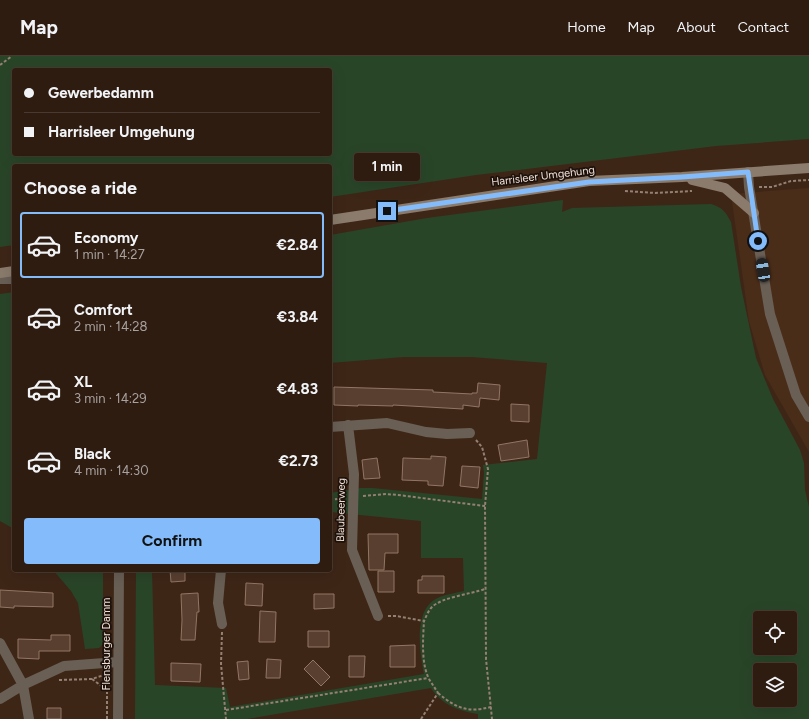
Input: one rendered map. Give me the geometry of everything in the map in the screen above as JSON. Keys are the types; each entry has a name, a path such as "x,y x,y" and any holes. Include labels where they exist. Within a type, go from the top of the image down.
{"main road":[{"name":"Harrisleer Umgehung","path":"332,220 589,182 809,168"},
{"path":"682,177 725,188 754,213"},
{"path":"0,273 12,271"}],"street":[{"path":"748,172 749,188 770,314 796,395 809,417"},
{"path":"0,279 12,279"},
{"path":"332,427 387,423 426,432 447,434 470,433"},
{"name":"Blaubeerweg","path":"348,425 355,496 352,550 378,616"},
{"name":"Flensburger Damm","path":"118,719 119,572"},
{"path":"221,572 218,603 222,624"},
{"path":"0,643 23,685 29,719"},
{"path":"0,699 23,685 64,666 118,662"}],"path":[{"path":"0,65 12,56"},
{"path":"749,188 772,186 791,181 809,180"},
{"path":"623,190 655,193 694,191"},
{"path":"470,433 482,447 488,469 485,506 486,659 492,719"},
{"path":"332,500 355,496 386,494 485,506"},
{"path":"485,589 444,600 432,607 424,622 424,657 428,678 438,693 446,700 460,707 478,710 491,707"},
{"path":"378,616 396,616 424,622"},
{"path":"222,624 221,664 226,719"},
{"path":"58,680 92,679 107,674"},
{"path":"226,710 428,678"},
{"path":"92,679 107,690"},
{"path":"421,719 438,693"}],"shaded area":[{"path":"809,188 809,452 765,375 749,321 731,194"}],"green space":[{"path":"0,56 809,56 809,139 716,146 476,175 332,197 332,164 12,164 12,245 0,247"},
{"path":"563,200 562,212 572,208 711,204 721,209 731,222 741,287 756,358 773,399 800,450 804,463 805,490 809,507 809,719 478,719 478,714 458,709 446,703 435,694 431,688 247,719 135,719 136,572 152,572 155,685 226,688 230,707 424,674 421,655 420,631 425,610 431,602 440,597 464,591 463,558 421,558 421,521 332,512 332,493 361,488 372,488 482,499 484,473 483,465 537,459 547,363 472,357 403,357 332,363 332,235 427,218"},
{"path":"12,292 12,528 0,521 0,294"},
{"path":"55,572 103,572 103,644 99,648 85,649 78,603 71,591"}],"building":[{"path":"478,383 500,385 499,400 480,398 479,407 463,405 463,409 393,405 334,405 334,387 433,390 433,392 472,394 477,393"},
{"path":"511,404 529,405 529,422 511,421"},
{"path":"527,440 529,457 501,461 498,445"},
{"path":"431,456 446,457 443,486 428,485 428,481 402,480 403,458 431,459"},
{"path":"377,458 380,478 364,479 362,460"},
{"path":"462,466 480,467 478,488 460,486"},
{"path":"368,534 398,534 398,553 385,553 384,570 369,570"},
{"path":"378,571 394,571 394,592 378,592"},
{"path":"170,572 185,572 185,581 171,582"},
{"path":"422,576 444,576 444,593 418,593 418,580 422,580"},
{"path":"246,583 263,584 262,606 245,605"},
{"path":"0,590 53,593 53,607 0,607"},
{"path":"198,593 199,612 197,612 195,640 181,640 181,594"},
{"path":"314,594 334,594 334,608 314,609"},
{"path":"260,611 276,612 275,642 259,642"},
{"path":"308,631 329,631 329,647 308,647"},
{"path":"51,635 70,635 70,651 39,651 39,659 18,658 18,639 51,640"},
{"path":"415,645 415,667 390,667 390,646"},
{"path":"349,656 365,656 364,677 349,677"},
{"path":"267,659 281,660 280,678 266,678"},
{"path":"313,660 330,677 321,686 304,669"},
{"path":"248,661 249,679 239,680 237,662"},
{"path":"171,663 201,664 200,682 171,681"},
{"path":"47,708 61,708 61,719 47,719"}],"route":[{"path":"387,211 589,182 748,172 749,188 758,241"}]}
